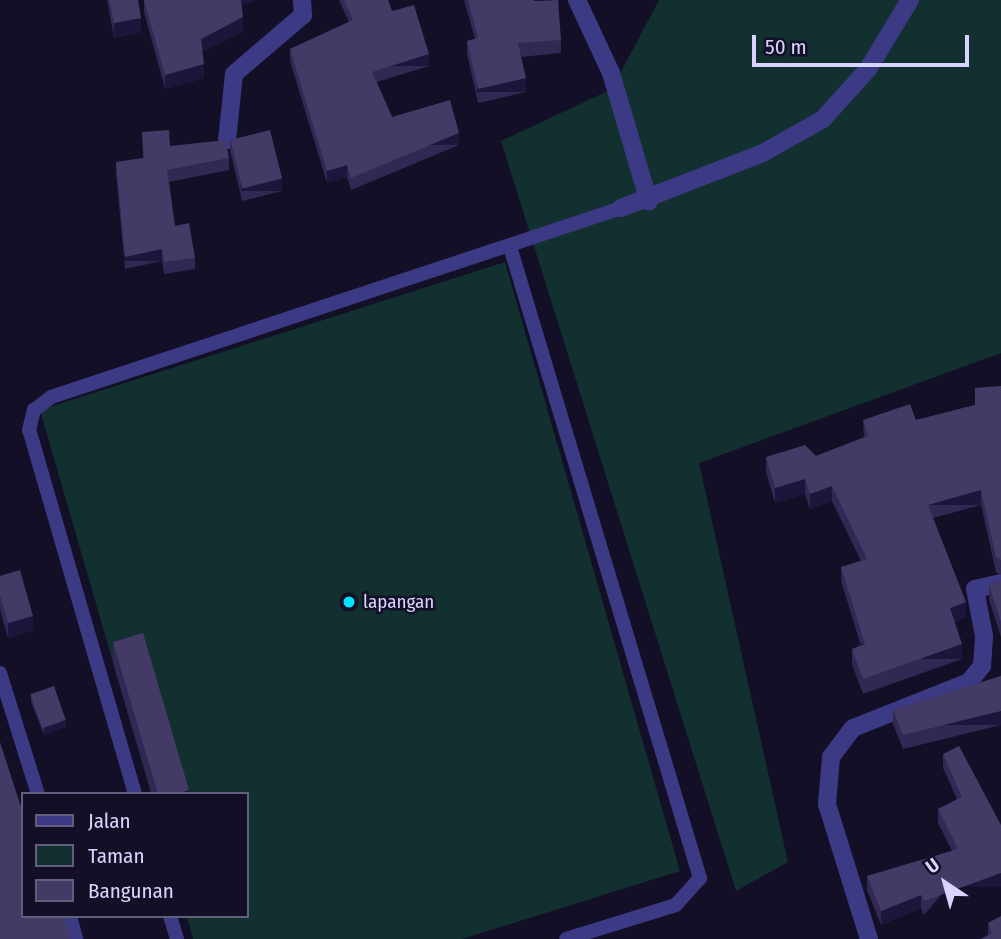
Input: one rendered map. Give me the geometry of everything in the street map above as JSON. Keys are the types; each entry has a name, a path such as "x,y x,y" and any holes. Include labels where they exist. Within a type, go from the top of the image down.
{"street":[{"path":"227,140 234,74 303,15 302,0"},
{"path":"576,0 611,73 649,202"},
{"path":"621,208 649,202 763,153 823,119 868,69 910,0"},
{"path":"869,939 828,804 831,757 853,728 969,682 982,666 984,636 975,589 1001,583"}],"lane":[{"path":"134,792 29,430 34,410 51,397 511,250 621,208"},
{"path":"511,250 700,878 676,905 566,939"},
{"path":"0,673 37,792"},
{"path":"71,918 76,939"},
{"path":"171,918 177,939"}],"green space":[{"path":"659,0 1001,0 1001,353 699,463 788,862 736,891 501,141 612,89"},
{"name":"lapangan","path":"505,262 680,871 462,939 193,939 188,918 248,918 248,792 150,792 40,410"}],"building":[{"path":"109,0 138,0 141,18 114,23"},
{"path":"144,0 241,0 243,17 201,39 204,64 165,75"},
{"path":"344,0 388,0 392,11 414,5 429,54 372,72 392,117 450,100 459,133 351,178 347,165 327,171 290,49 353,20"},
{"path":"468,0 558,0 561,40 518,43 526,78 478,89 467,41 478,38"},
{"path":"169,130 170,146 226,140 229,158 167,170 175,226 189,223 195,258 164,262 162,249 125,257 116,162 144,158 142,132"},
{"path":"270,130 282,179 242,188 230,140"},
{"path":"1001,386 1001,560 996,557 981,490 928,505 966,602 950,608 962,644 863,679 852,649 865,644 841,567 867,559 832,486 810,494 805,479 775,488 766,457 805,445 816,456 868,436 863,420 910,404 916,420 975,405 975,388"},
{"path":"20,570 33,616 8,623 0,596 0,576"},
{"path":"1001,580 1001,622 989,585"},
{"path":"143,633 189,790 157,792 113,642"},
{"path":"1001,676 1001,711 903,735 893,710"},
{"path":"54,686 66,720 42,728 30,694"},
{"path":"0,742 21,807 21,918 65,918 71,939 0,939"},
{"path":"959,746 1001,825 1001,873 924,901 921,895 881,911 867,876 958,849 938,809 962,797 943,754"},
{"path":"1001,916 1001,939 981,939 992,933 988,923"}],"place":[{"name":"lapangan","path":"349,602"}]}
